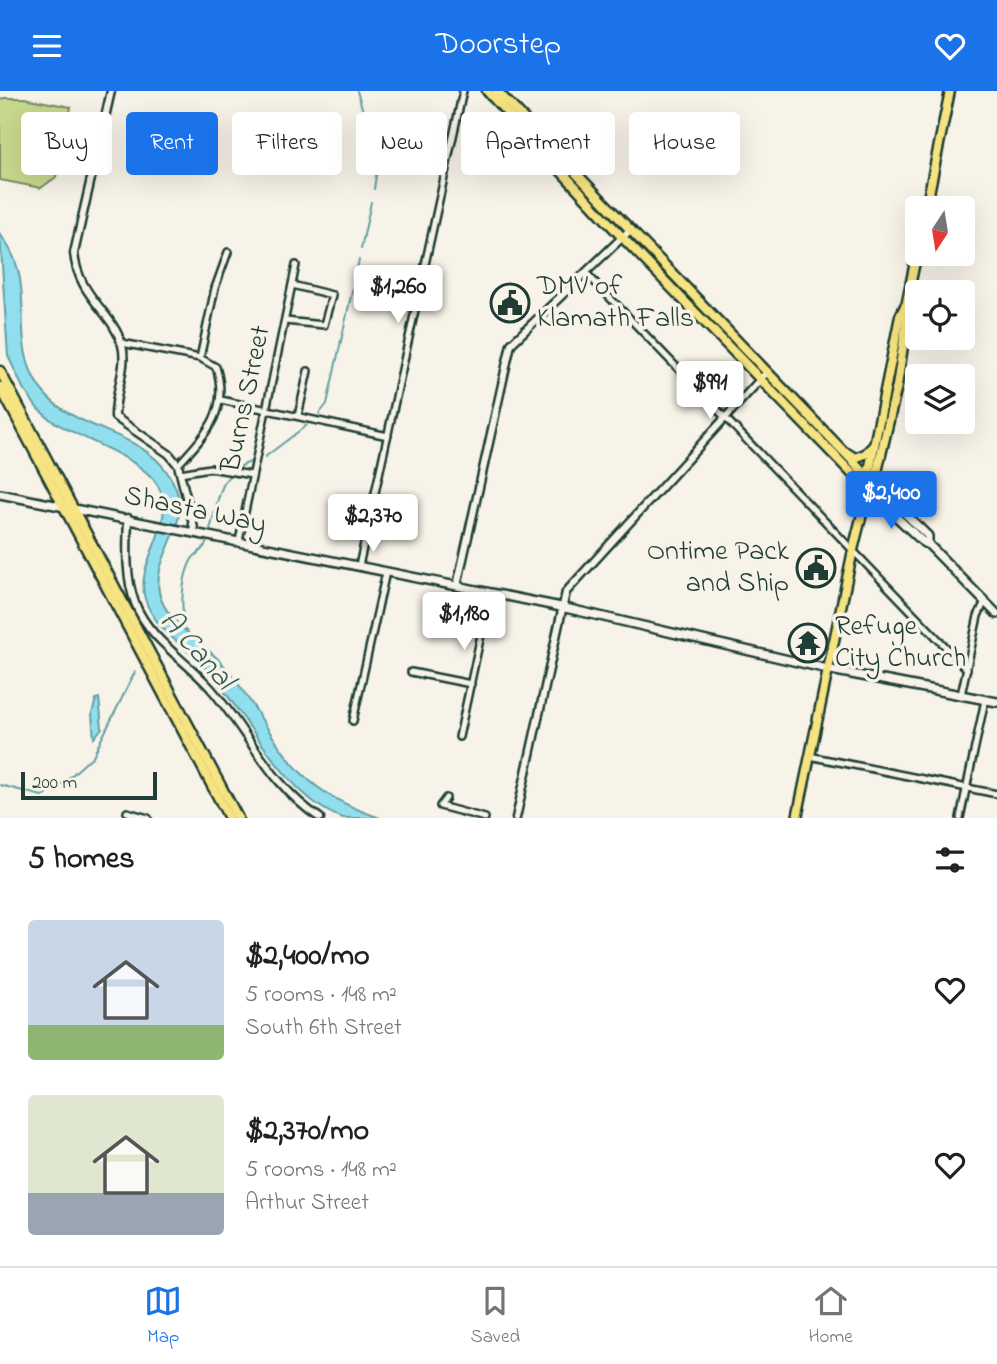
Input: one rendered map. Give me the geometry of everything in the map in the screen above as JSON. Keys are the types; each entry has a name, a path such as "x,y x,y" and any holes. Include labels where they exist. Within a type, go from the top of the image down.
{"main road":[{"path":"487,91 622,237 840,450 924,543 997,614"},
{"path":"497,91 631,229 764,376 870,484"},
{"path":"928,196 950,91"},
{"path":"870,484 886,379 898,324 905,306"},
{"path":"797,818 853,549 892,404 905,322"},
{"path":"898,324 897,352 902,354"},
{"path":"891,356 894,378 889,403 892,404"},
{"path":"0,370 229,818"},
{"path":"886,379 890,383 884,412 887,426"},
{"path":"0,387 238,818"},
{"path":"840,450 855,458 866,454 874,445"},
{"name":"Shasta Way","path":"0,494 561,607 828,668 997,702"}],"street":[{"path":"110,91 74,253 81,282 122,343 124,359 114,402 115,417 169,454 179,469 195,532"},
{"path":"359,566 463,91"},
{"path":"457,586 511,344 631,229"},
{"path":"200,358 215,288 228,252"},
{"name":"Burns Street","path":"239,541 296,265"},
{"path":"586,273 967,669"},
{"path":"285,321 324,325 332,295 292,285"},
{"path":"122,343 200,358 216,367 221,400 216,418 179,469"},
{"path":"299,416 308,370"},
{"path":"516,818 561,607 571,582 764,376"},
{"path":"221,400 388,436"},
{"path":"179,469 210,468 252,475"},
{"path":"128,518 128,571 136,605 144,618 155,634 213,691 285,786 320,818"},
{"path":"353,721 386,572"},
{"path":"459,737 490,593"},
{"path":"961,695 978,616 985,601"},
{"path":"411,672 471,684"},
{"path":"960,818 985,700"},
{"path":"809,756 997,793"},
{"path":"446,798 440,806 447,810 485,818"},
{"path":"127,812 148,818"}],"green space":[{"path":"24,98 71,107 70,112 21,112 21,175 56,175 41,188 0,180 0,100"}],"water":[{"name":"A Canal","path":"0,234 12,253 18,271 24,343 35,380 47,397 63,410 119,436 154,457 167,472 176,490 180,506 178,521 159,577 159,592 168,612 230,673 297,769 335,798 380,818 343,818 323,809 305,794 270,755 211,674 157,621 145,599 143,585 145,570 163,515 163,500 158,486 150,476 124,457 51,420 38,409 23,388 8,356"},
{"path":"99,698 102,728 94,738 92,714 96,699"}],"waterway":[{"path":"357,91 378,162 374,189"},
{"path":"361,249 371,202"},
{"path":"319,414 327,404 359,260"},
{"path":"265,457 307,425"},
{"path":"210,529 225,481 231,473 250,462"},
{"name":"A Canal","path":"183,612 187,571 192,559 207,541"},
{"path":"62,784 93,756 135,672"},
{"path":"0,785 42,796 47,794"}],"place":[{"name":"DMV of Klamath Falls","path":"510,303"},
{"name":"Ontime Pack and Ship","path":"816,568"},
{"name":"Refuge City Church","path":"808,643"}]}
